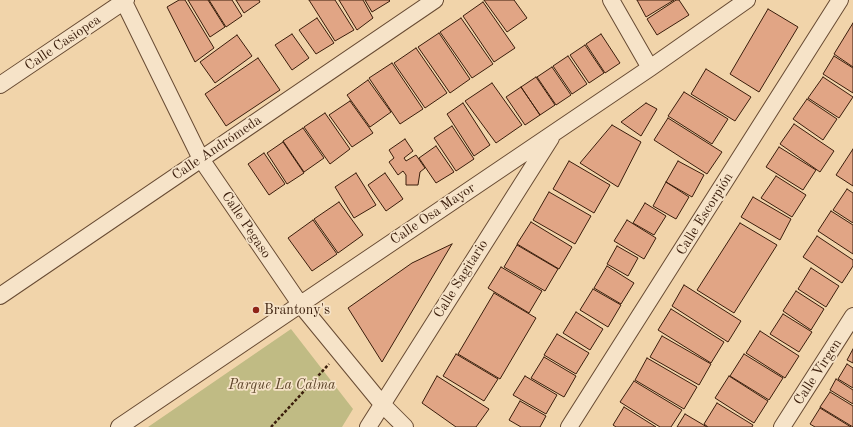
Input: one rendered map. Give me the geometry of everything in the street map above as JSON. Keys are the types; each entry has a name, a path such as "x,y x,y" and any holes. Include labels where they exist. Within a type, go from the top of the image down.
{"street":[{"name":"Calle Andrómeda","path":"0,296 435,0"},
{"path":"611,0 650,68"},
{"name":"Calle Osa Mayor","path":"119,427 650,68 747,0"},
{"name":"Calle Escorpión","path":"569,427 840,0"},
{"name":"Calle Pegaso","path":"124,1 201,159 300,304 382,404 405,427"},
{"name":"Calle Casiopea","path":"0,86 124,1"},
{"name":"Calle Sagitario","path":"368,427 555,132"},
{"name":"Calle Virgen","path":"782,427 853,316"}],"path":[{"path":"271,427 340,352"}],"green space":[{"name":"Parque La Calma","path":"291,329 353,409 342,427 148,427"}],"building":[{"path":"179,0 185,0 214,48 195,62 167,7"},
{"path":"188,0 208,0 225,27 210,37"},
{"path":"209,0 232,0 242,16 226,27"},
{"path":"236,0 259,0 260,2 244,13"},
{"path":"309,0 335,0 354,30 335,41"},
{"path":"339,0 363,0 373,18 357,30"},
{"path":"365,0 389,0 390,1 372,12"},
{"path":"484,0 514,0 527,18 507,32"},
{"path":"637,0 674,0 646,17"},
{"path":"676,0 679,0 689,15 657,35 647,19"},
{"path":"483,2 515,48 494,62 463,16"},
{"path":"768,9 798,27 759,92 730,74"},
{"path":"317,18 334,43 316,54 299,30"},
{"path":"461,18 493,64 472,78 440,32"},
{"path":"853,23 853,67 834,54"},
{"path":"439,33 470,79 450,93 418,47"},
{"path":"292,34 309,58 292,70 275,45"},
{"path":"601,34 620,63 605,73 586,44"},
{"path":"237,35 252,56 215,83 200,62"},
{"path":"585,45 604,73 589,83 570,55"},
{"path":"416,48 447,93 425,108 394,63"},
{"path":"568,56 587,84 572,94 553,66"},
{"path":"834,56 853,68 853,93 823,74"},
{"path":"258,58 280,90 226,126 205,94"},
{"path":"392,63 423,109 400,124 369,78"},
{"path":"552,67 571,95 556,105 537,77"},
{"path":"706,69 751,97 735,121 691,94"},
{"path":"536,77 555,105 540,115 521,87"},
{"path":"823,77 853,97 839,118 808,98"},
{"path":"368,80 391,112 370,127 347,95"},
{"path":"492,83 522,125 496,143 465,101"},
{"path":"521,87 540,115 525,125 506,97"},
{"path":"684,92 728,119 712,144 668,116"},
{"path":"807,99 837,119 823,140 793,119"},
{"path":"350,101 373,133 352,147 329,115"},
{"path":"463,103 490,145 474,156 447,114"},
{"path":"646,103 657,109 641,136 621,122"},
{"path":"325,113 350,149 330,164 304,127"},
{"path":"668,118 722,152 707,174 654,140"},
{"path":"794,124 834,151 820,172 780,144"},
{"path":"612,125 641,142 618,187 580,163"},
{"path":"452,126 474,159 456,171 434,138"},
{"path":"303,128 324,158 304,172 283,141"},
{"path":"405,139 413,151 404,158 406,161 416,155 425,168 420,172 418,185 406,185 406,175 403,171 398,175 389,162 394,158 389,150"},
{"path":"283,142 304,173 287,184 267,153"},
{"path":"436,146 454,172 436,183 419,158"},
{"path":"779,147 816,170 803,190 766,167"},
{"path":"853,149 853,186 836,175"},
{"path":"264,153 285,184 269,195 248,164"},
{"path":"569,161 610,185 594,213 553,189"},
{"path":"678,161 704,175 692,197 666,182"},
{"path":"356,173 376,205 354,218 335,187"},
{"path":"385,173 403,199 386,211 368,185"},
{"path":"776,176 806,195 792,217 761,198"},
{"path":"666,182 689,197 676,219 653,206"},
{"path":"847,189 853,193 853,223 833,210"},
{"path":"549,192 591,216 575,244 533,220"},
{"path":"753,197 791,219 780,240 741,217"},
{"path":"339,202 363,235 338,253 314,219"},
{"path":"645,203 666,216 654,235 633,223"},
{"path":"831,211 853,225 853,254 818,231"},
{"path":"313,220 337,254 312,271 288,238"},
{"path":"627,220 656,238 644,259 614,241"},
{"path":"531,222 572,247 559,269 517,244"},
{"path":"740,223 777,245 734,313 697,290"},
{"path":"817,236 853,260 853,266 842,283 803,257"},
{"path":"452,244 382,362 348,308 412,263"},
{"path":"517,245 558,269 545,291 504,267"},
{"path":"617,246 638,258 628,276 607,264"},
{"path":"607,266 634,283 621,304 594,288"},
{"path":"501,267 542,291 529,313 488,288"},
{"path":"811,268 839,286 826,307 798,289"},
{"path":"684,285 741,321 728,342 672,306"},
{"path":"593,289 621,305 608,327 580,310"},
{"path":"796,291 824,309 811,330 783,311"},
{"path":"494,293 536,318 500,379 458,354"},
{"path":"671,309 724,342 711,363 658,330"},
{"path":"576,312 603,329 590,350 563,333"},
{"path":"783,314 812,332 799,352 770,334"},
{"path":"760,331 799,356 785,378 746,353"},
{"path":"557,334 589,353 576,374 544,355"},
{"path":"662,336 711,364 699,385 650,357"},
{"path":"853,349 853,363 847,360"},
{"path":"456,354 498,379 484,401 443,376"},
{"path":"744,354 783,378 769,400 730,376"},
{"path":"544,357 576,376 564,397 531,378"},
{"path":"647,358 697,387 684,409 635,380"},
{"path":"847,364 853,368 853,388 838,379"},
{"path":"437,376 489,409 476,427 456,427 422,403"},
{"path":"525,376 557,395 546,414 513,395"},
{"path":"729,376 768,401 754,423 715,398"},
{"path":"836,379 853,390 853,404 830,390"},
{"path":"634,381 682,410 671,427 660,427 620,402"},
{"path":"830,392 853,406 853,427 820,407"},
{"path":"520,401 546,416 540,427 521,427 509,420"},
{"path":"717,403 753,425 752,427 708,427 704,424"},
{"path":"624,407 656,427 616,427 613,425"},
{"path":"820,408 851,427 815,427 810,424"},
{"path":"685,414 707,427 677,427"}],"place":[{"name":"Brantony's","path":"256,310"}]}
